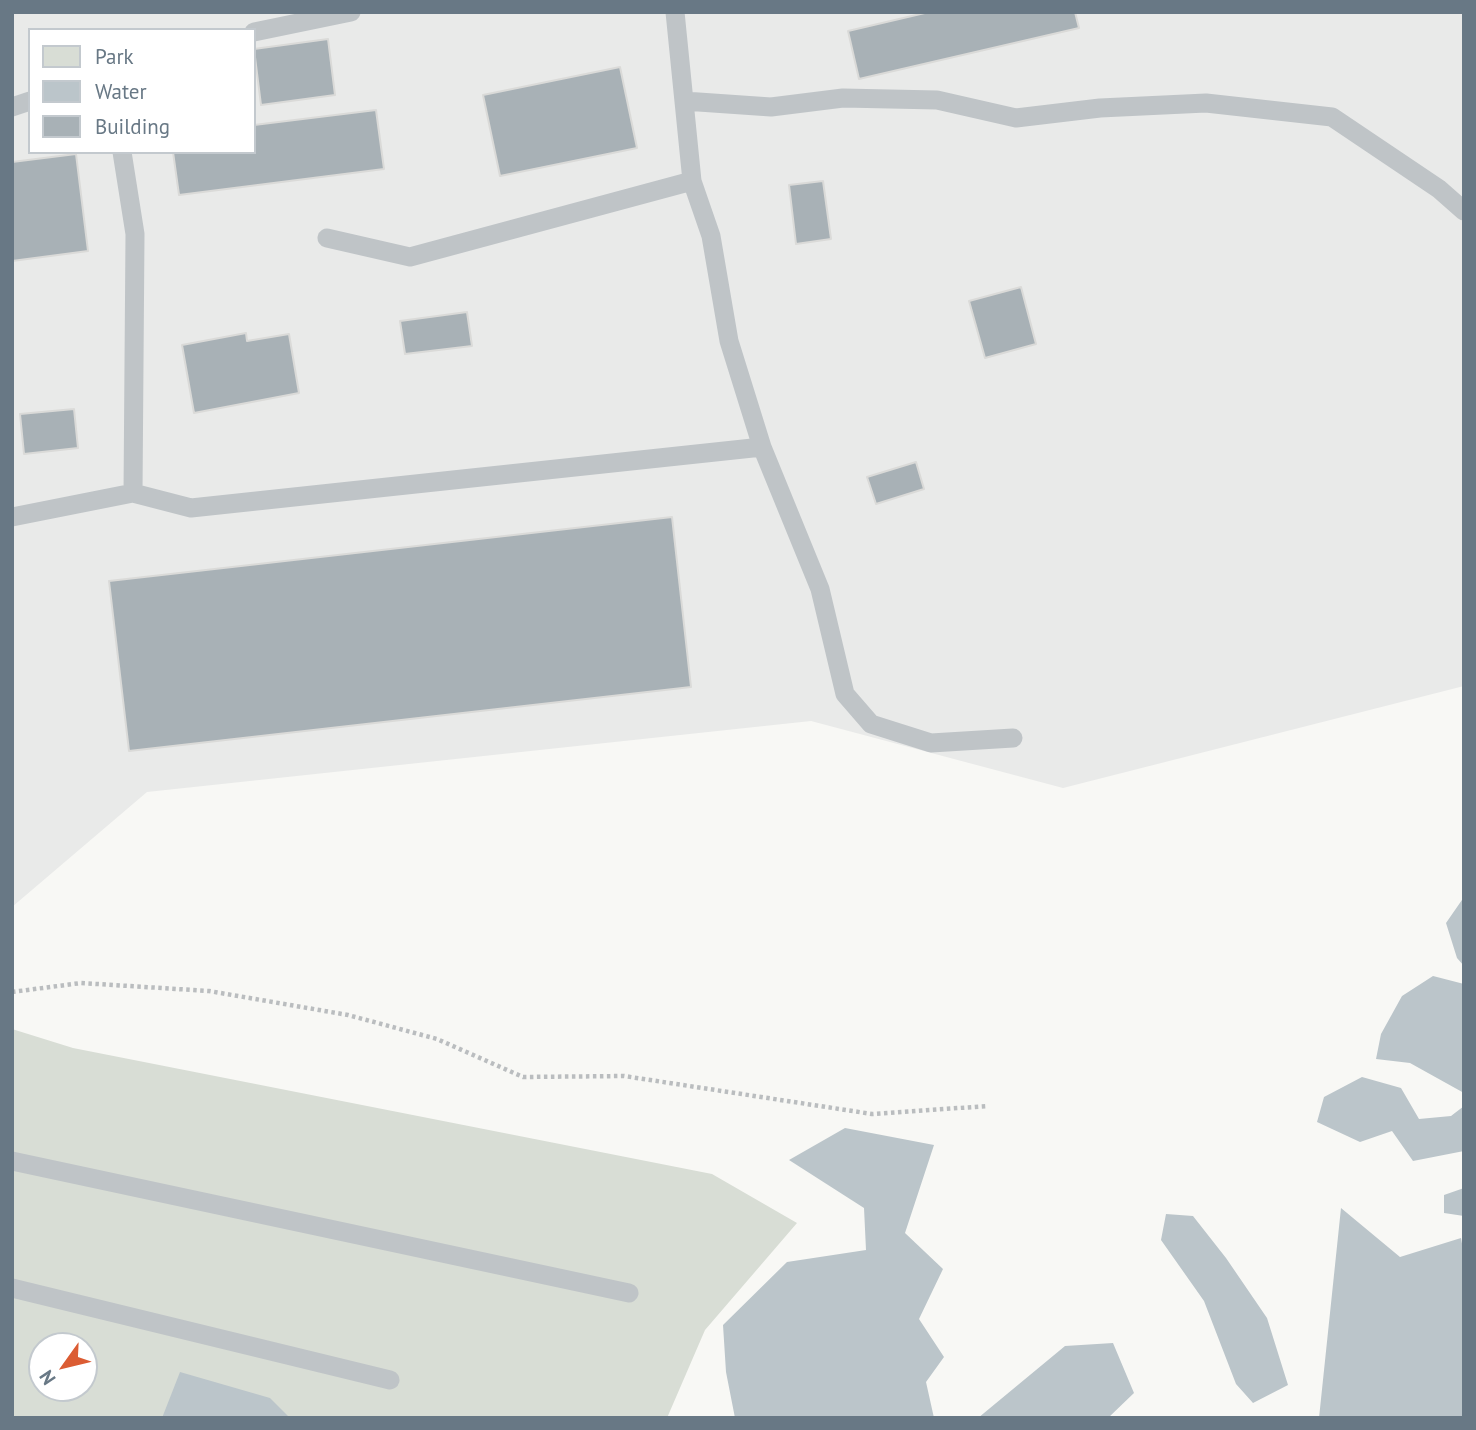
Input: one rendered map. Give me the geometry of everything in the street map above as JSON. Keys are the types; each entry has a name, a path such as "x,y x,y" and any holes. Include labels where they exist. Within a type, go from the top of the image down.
{"lane":[{"path":"256,32 351,12"},
{"path":"675,12 692,181 711,236 729,341 762,447 820,589 845,694 871,724 931,743 1013,738"},
{"path":"684,101 771,107 844,98 937,100 1016,118 1100,108 1206,103 1332,117 1439,189 1464,211"},
{"path":"122,154 135,234 133,493"},
{"path":"327,238 410,257 692,181"},
{"path":"12,517 133,493 191,508 762,447"},
{"path":"12,1161 629,1293"},
{"path":"12,1288 390,1380"}],"path":[{"path":"12,992 81,983 209,990 361,1018 437,1040 523,1077 624,1076 872,1114 988,1106"}],"shaded area":[{"path":"12,12 1464,12 1464,686 1063,788 811,721 147,792 12,907"}],"green space":[{"path":"12,1029 73,1048 712,1174 797,1223 705,1330 667,1418 12,1418"}],"water":[{"path":"1464,897 1464,966 1457,958 1446,923"},
{"path":"1433,976 1464,984 1464,1093 1410,1063 1376,1059 1381,1034 1402,996"},
{"path":"1362,1077 1401,1088 1419,1119 1451,1116 1464,1106 1464,1151 1413,1161 1392,1131 1360,1142 1317,1122 1324,1097"},
{"path":"845,1128 934,1145 905,1233 943,1269 919,1319 944,1357 926,1382 934,1418 735,1418 726,1372 723,1325 787,1262 866,1250 864,1208 789,1160"},
{"path":"1464,1188 1464,1216 1444,1213 1444,1195"},
{"path":"1341,1208 1400,1257 1461,1238 1464,1255 1464,1418 1319,1418"},
{"path":"1166,1214 1193,1216 1226,1258 1267,1318 1288,1385 1253,1403 1236,1384 1204,1301 1161,1240"},
{"path":"1113,1343 1134,1393 1108,1418 978,1418 1065,1346"},
{"path":"180,1372 270,1398 290,1418 162,1418"}],"building":[{"path":"929,12 1075,12 1079,28 859,79 848,31"},
{"path":"328,39 335,95 261,105 256,49"},
{"path":"620,67 637,148 500,176 483,95"},
{"path":"376,110 384,169 179,195 173,154 256,154 256,125"},
{"path":"76,154 88,251 12,261 12,162"},
{"path":"823,181 831,239 796,244 789,185"},
{"path":"1021,287 1036,344 985,358 969,301"},
{"path":"467,312 472,346 405,354 400,321"},
{"path":"246,333 247,341 289,334 299,393 194,413 182,345"},
{"path":"74,409 78,448 24,454 20,414"},
{"path":"916,462 924,489 876,504 867,477"},
{"path":"672,517 691,687 129,751 109,581"}]}
